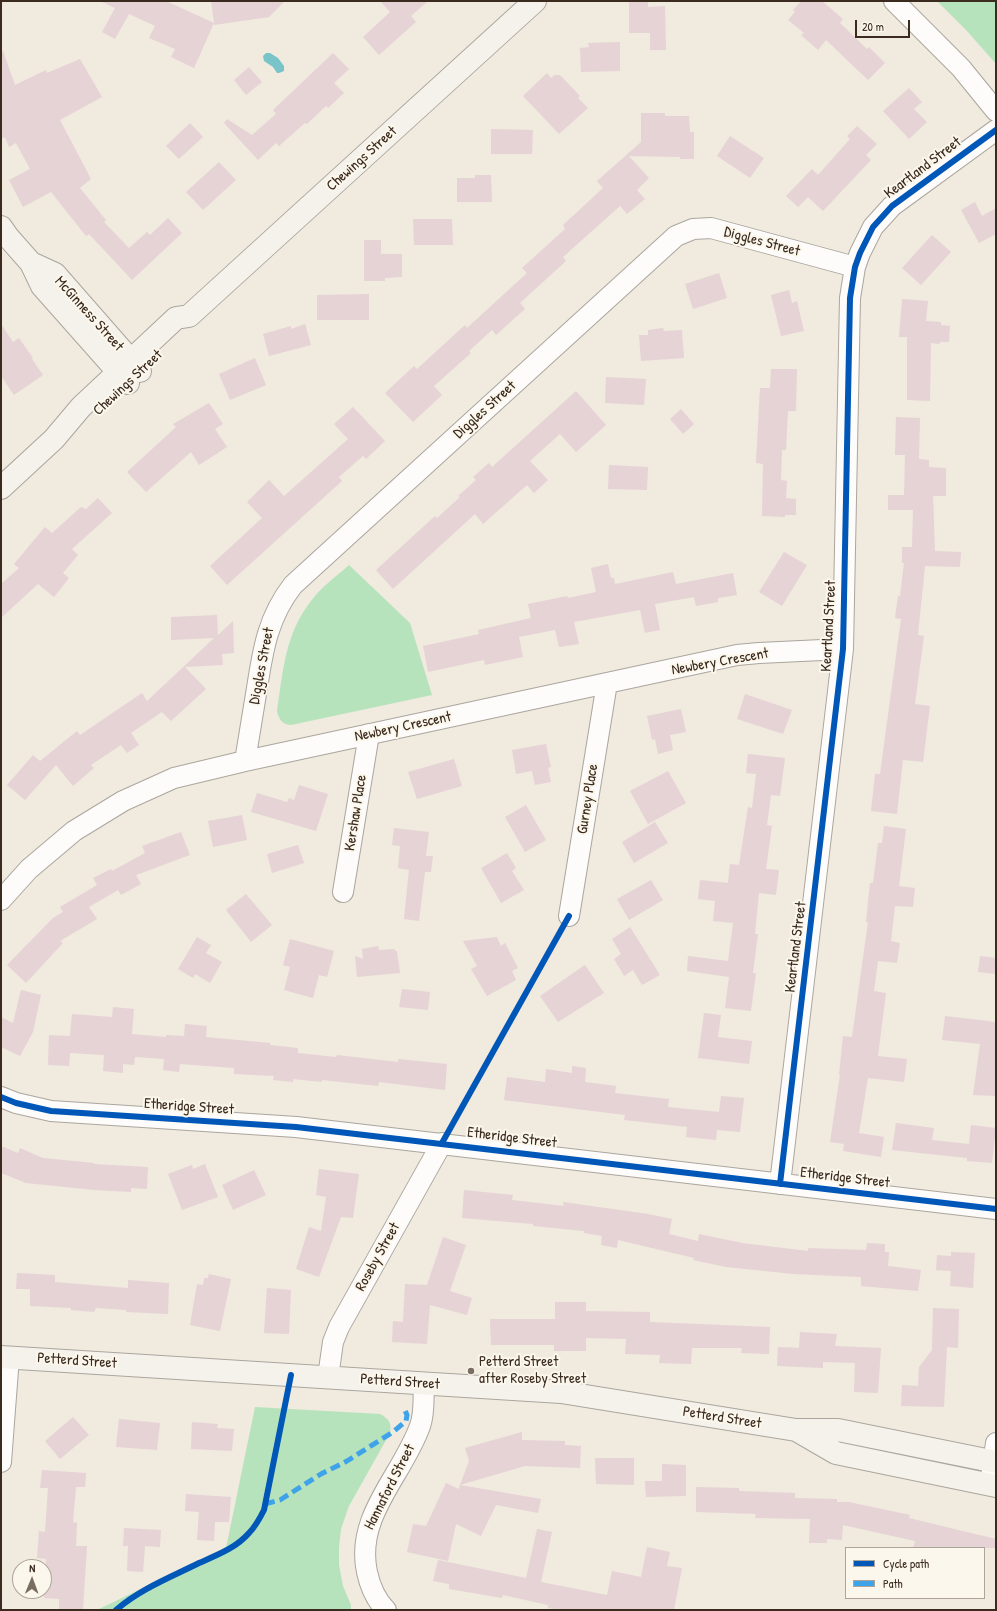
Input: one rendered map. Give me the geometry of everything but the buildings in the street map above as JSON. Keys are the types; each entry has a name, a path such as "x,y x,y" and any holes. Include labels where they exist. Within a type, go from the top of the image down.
{"street":[{"name":"Chewings Street","path":"1,488 54,439 90,419 176,318 189,316 535,1"},
{"path":"894,1 961,68 996,111"},
{"name":"Keartland Street","path":"780,1184 843,649 850,298 855,267 860,253 874,227 892,206 996,130"},
{"name":"McGinness Street","path":"1,227 8,237 32,263 55,274 129,372"},
{"name":"Diggles Street","path":"245,761 264,644 271,620 293,585 676,236 693,229 711,228 855,267"},
{"name":"Newbery Crescent","path":"1,900 29,869 74,831 123,801 174,778 369,734 737,656 758,653 843,649"},
{"name":"Gurney Place","path":"569,916 607,683"},
{"name":"Kershaw Place","path":"343,892 369,734"},
{"name":"Etheridge Street","path":"1,1097 16,1103 51,1111 296,1127 996,1209"},
{"name":"Roseby Street","path":"328,1377 333,1342 339,1327 442,1143"},
{"path":"1,1462 5,1357"},
{"name":"Petterd Street","path":"5,1357 561,1392 796,1430 838,1430 995,1456"},
{"name":"Hannaford Street","path":"386,1610 380,1603 369,1583 364,1559 366,1534 374,1512 414,1442 421,1424 424,1383"},
{"name":"Petterd Street","path":"796,1430 836,1452 993,1485"},
{"path":"993,1485 995,1456"}],"green space":[{"path":"937,1 996,1 996,64 967,31"},
{"path":"349,565 410,623 432,695 291,725 285,724 280,719 277,711 286,653 290,640 302,614 315,596 324,586"},
{"path":"255,1407 380,1414 389,1422 391,1427 390,1433 349,1506 341,1529 339,1565 343,1586 351,1605 351,1610 97,1610 226,1548"}],"water":[{"path":"266,53 270,53 278,58 284,66 284,71 277,73 273,67 264,61 263,56"}],"marked path":[{"path":"265,1504 280,1500 393,1432 406,1421 407,1415 404,1408"}],"cycle path":[{"path":"780,1184 843,649 850,298 855,267 873,227 892,206 996,130"},
{"path":"442,1143 569,916"},
{"path":"1,1097 16,1103 51,1111 296,1127 996,1209"},
{"path":"116,1610 135,1596 167,1578 232,1547 254,1528 264,1510 291,1375"}],"place":[{"name":"Petterd Street after Roseby Street","path":"471,1371"}]}
